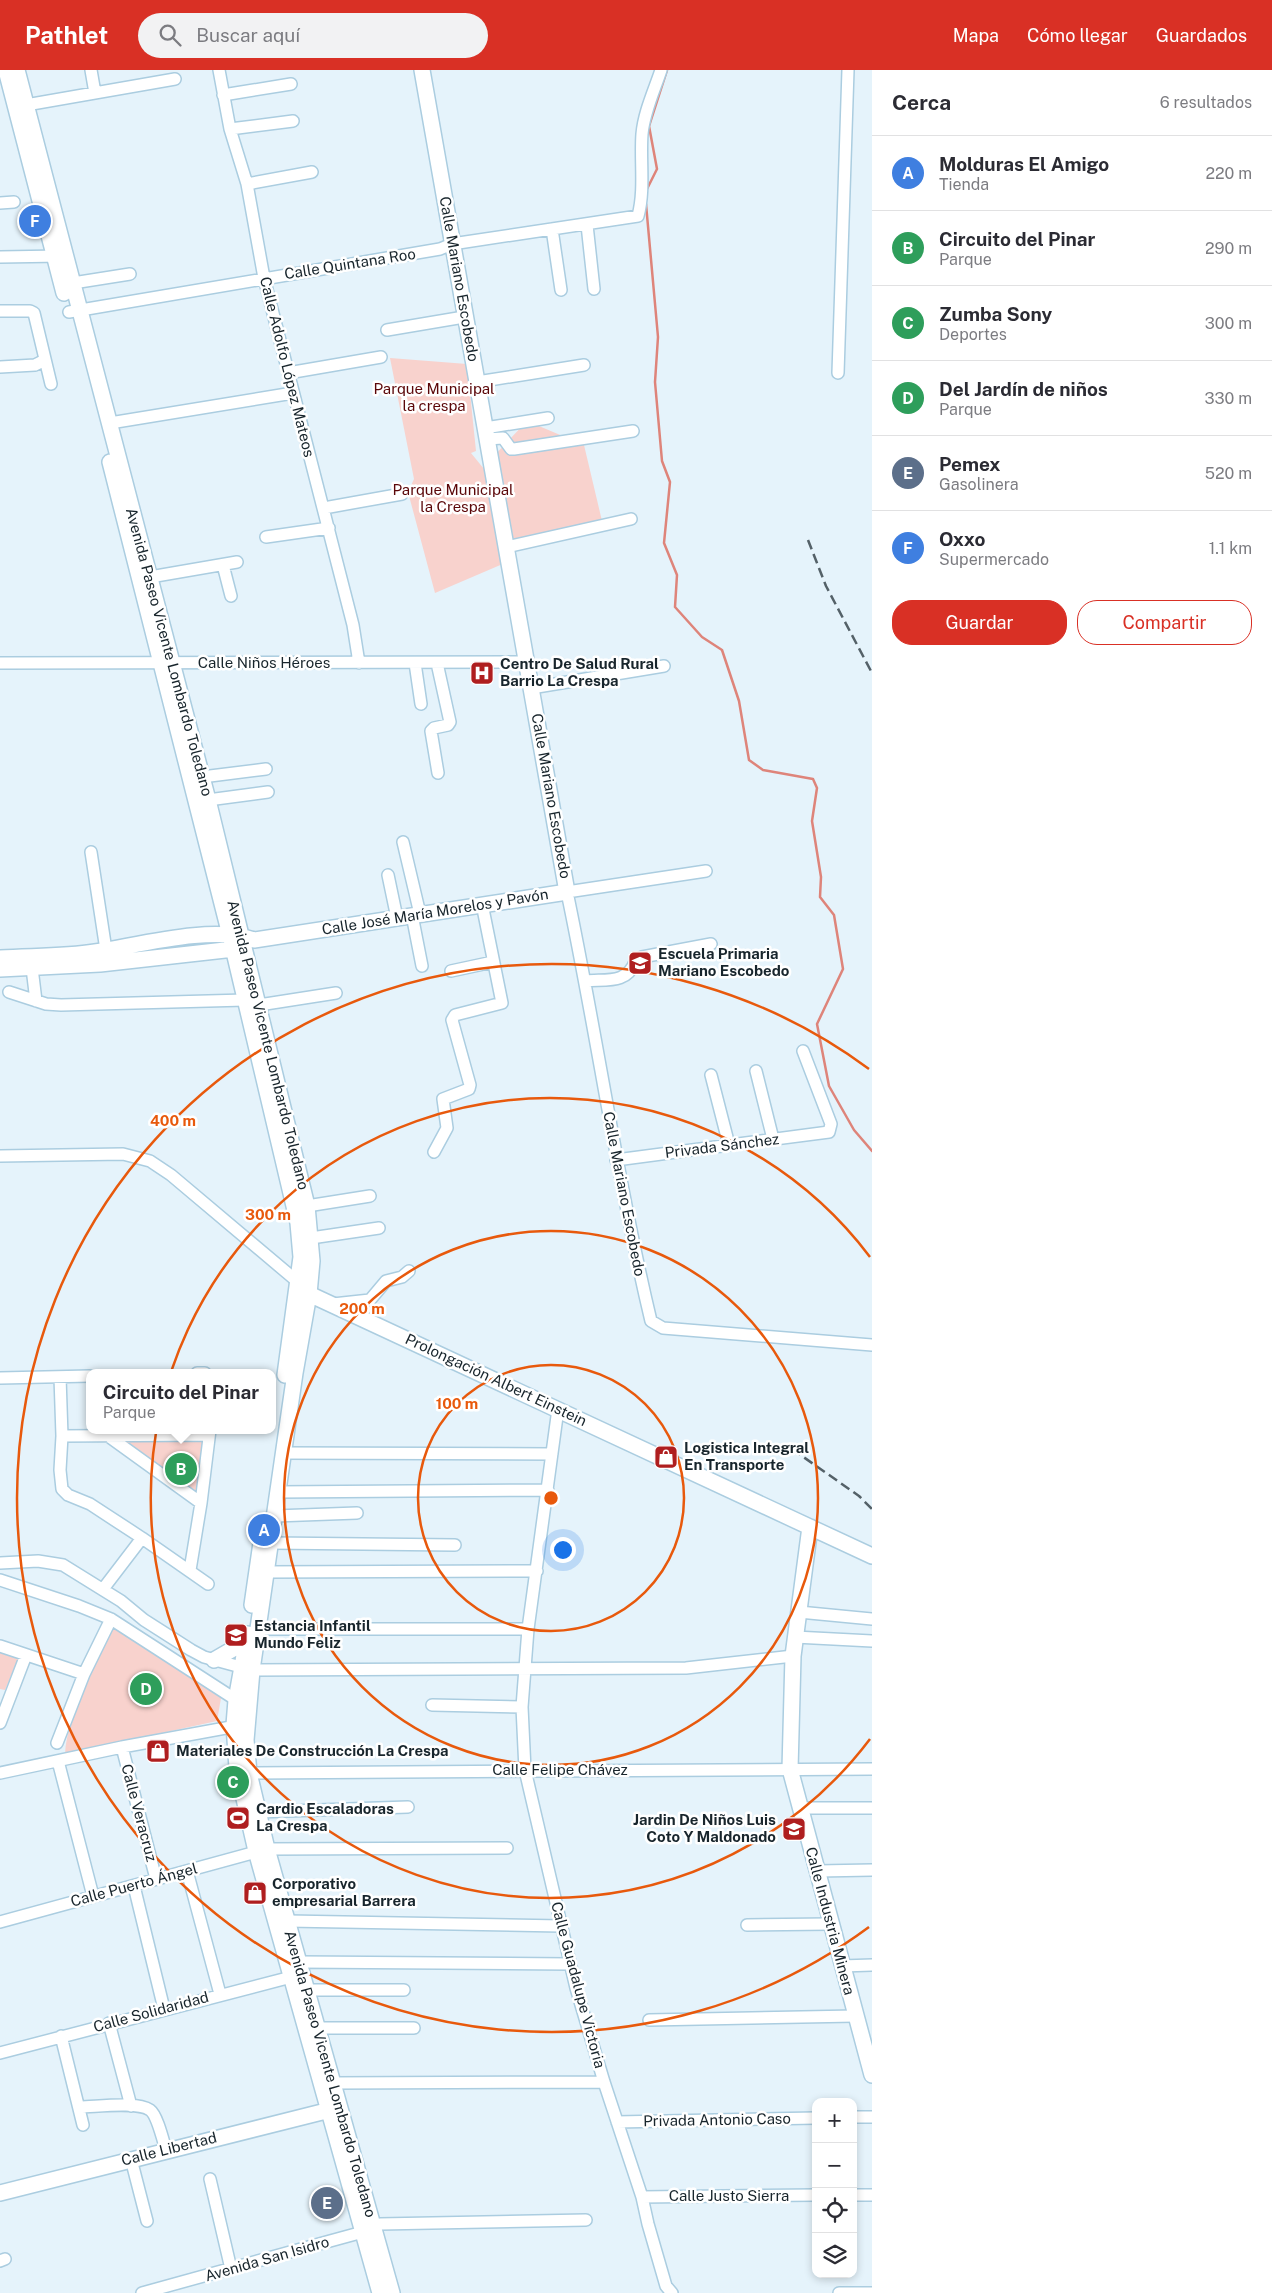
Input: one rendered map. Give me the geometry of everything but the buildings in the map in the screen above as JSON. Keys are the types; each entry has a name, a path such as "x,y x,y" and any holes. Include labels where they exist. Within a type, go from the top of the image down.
{"main road":[{"name":"Calle Mariano Escobedo","path":"422,70 464,317 567,892"},
{"name":"Avenida Paseo Vicente Lombardo Toledano","path":"13,87 61,256 111,466 241,942"},
{"name":"Avenida Paseo Vicente Lombardo Toledano","path":"61,256 73,283 74,311 110,423 150,577 165,663 208,800 241,942 298,1223 301,1257 254,1631"},
{"name":"Calle José María Morelos y Pavón","path":"0,958 60,960 241,942 567,892"},
{"name":"Calle José María Morelos y Pavón","path":"0,969 32,968 106,950 199,936 241,942"},
{"name":"Avenida Paseo Vicente Lombardo Toledano","path":"252,1003 307,1206 312,1261 309,1294 283,1453 268,1572 247,1669 237,1768 298,1971 385,2289"},
{"name":"Prolongación Albert Einstein","path":"298,1282 309,1294 872,1556"},
{"name":"Calle Industria Minera","path":"810,1527 793,1656 790,1769 855,2016 870,2060 872,2075"},
{"path":"214,1660 234,1649 254,1631"},
{"name":"Avenida Paseo Vicente Lombardo Toledano","path":"240,1725 248,1773 258,1812 262,1850 288,1921 298,1971 307,1990 318,2028 333,2083 334,2108"},
{"name":"Calle Libertad","path":"0,2193 334,2108"}],"street":[{"path":"91,70 95,93"},
{"path":"154,70 156,82"},
{"name":"Calle Adolfo López Mateos","path":"219,70 230,129 247,184 264,278 353,625 359,663"},
{"name":"Calle Quintana Roo","path":"74,311 440,249 452,244 638,216 643,163 642,135 646,112 661,70"},
{"path":"838,372 848,70"},
{"path":"13,87 95,93 175,79"},
{"path":"223,95 291,84"},
{"path":"230,129 293,121"},
{"path":"247,184 312,172"},
{"path":"0,202 14,202"},
{"path":"588,225 594,289"},
{"path":"552,229 561,290"},
{"path":"0,257 61,256"},
{"path":"73,283 130,274"},
{"path":"0,311 30,311 34,313 51,384"},
{"path":"387,330 464,317"},
{"path":"288,373 381,357"},
{"path":"0,367 27,366 45,360"},
{"path":"477,382 584,366"},
{"path":"110,423 293,393"},
{"path":"486,434 548,418"},
{"path":"486,434 503,438 512,450 634,431"},
{"path":"324,508 402,494"},
{"path":"506,547 631,519"},
{"path":"266,536 329,528"},
{"path":"150,577 237,562"},
{"path":"223,565 230,596"},
{"name":"Calle Niños Héroes","path":"0,663 527,662"},
{"path":"415,663 421,704"},
{"path":"437,663 450,722 448,725 434,728 431,731 438,773"},
{"path":"531,688 664,666"},
{"path":"202,777 266,769"},
{"path":"208,800 268,792"},
{"path":"403,842 410,916 422,966"},
{"path":"91,852 106,950"},
{"name":"Calle José María Morelos y Pavón","path":"567,892 706,871"},
{"path":"388,875 410,916"},
{"name":"Calle Mariano Escobedo","path":"567,892 586,981 616,1160 650,1321 663,1328 872,1344"},
{"path":"434,1152 447,1128 442,1099 469,1089 470,1085 452,1020 455,1015 502,1003 482,904"},
{"path":"586,981 623,977 631,971 634,962 642,957 711,944"},
{"path":"451,971 493,962"},
{"path":"32,968 36,1001"},
{"path":"9,992 36,1001 61,1006 252,1003 336,993"},
{"name":"Privada Sánchez","path":"616,1160 829,1132 831,1124 803,1051"},
{"path":"756,1071 773,1139"},
{"path":"712,1075 729,1145"},
{"name":"Prolongación Albert Einstein","path":"0,1156 123,1154 150,1161 171,1176 298,1282"},
{"path":"307,1206 370,1196"},
{"path":"311,1238 379,1228"},
{"path":"331,1304 370,1300 386,1281 402,1277 408,1272"},
{"path":"0,1378 86,1376"},
{"path":"60,1377 62,1436 60,1479 62,1489 68,1495 90,1504 208,1584"},
{"name":"Calle Guadalupe Victoria","path":"558,1409 524,1670 522,1707 525,1770 570,1964 604,2082 642,2197 663,2277 671,2293"},
{"path":"62,1436 111,1438 190,1434"},
{"path":"190,1570 210,1434"},
{"path":"111,1438 201,1503"},
{"path":"283,1453 552,1454"},
{"path":"278,1492 548,1490"},
{"path":"275,1516 357,1513"},
{"path":"103,1589 142,1538"},
{"path":"271,1544 455,1545"},
{"path":"0,1563 51,1562 63,1565 103,1589 144,1620 191,1650 214,1660 247,1669 524,1670 686,1668 793,1656"},
{"path":"268,1572 537,1571"},
{"path":"0,1580 79,1606 111,1619 136,1633 242,1704"},
{"path":"799,1612 872,1619"},
{"path":"57,1743 84,1674 111,1619"},
{"path":"136,1633 144,1620"},
{"path":"254,1631 528,1629"},
{"path":"795,1637 872,1641"},
{"path":"0,1646 84,1674"},
{"path":"0,1723 5,1695 26,1655"},
{"path":"432,1705 522,1707"},
{"path":"0,1774 122,1747 240,1725"},
{"name":"Calle Veracruz","path":"122,1747 156,1879"},
{"path":"58,1761 93,1896"},
{"name":"Calle Felipe Chávez","path":"248,1773 872,1769"},
{"path":"258,1812 408,1807"},
{"path":"799,1808 872,1808"},
{"name":"Calle Puerto Ángel","path":"0,1922 262,1850 507,1848"},
{"path":"818,1871 872,1870"},
{"path":"186,1871 220,1994"},
{"path":"134,1886 164,2009"},
{"path":"288,1921 561,1926"},
{"path":"747,1925 830,1924"},
{"name":"Calle Solidaridad","path":"0,2053 298,1971 570,1964"},
{"path":"842,1966 872,1965"},
{"path":"307,1990 404,1990"},
{"path":"648,2020 855,2016"},
{"path":"109,2023 131,2106"},
{"path":"318,2028 414,2028"},
{"path":"60,2036 80,2107 83,2126"},
{"path":"333,2083 604,2082"},
{"path":"80,2107 131,2106 150,2110 154,2115 166,2150"},
{"path":"857,2117 872,2116"},
{"name":"Privada Antonio Caso","path":"618,2122 812,2118"},
{"path":"131,2159 147,2221"},
{"path":"210,2178 231,2269"},
{"name":"Calle Justo Sierra","path":"642,2197 812,2195"},
{"path":"857,2195 872,2195"},
{"name":"Avenida San Isidro","path":"147,2292 368,2230 380,2224 586,2220"},
{"path":"839,2293 872,2293"}],"green space":[{"name":"Parque Municipal la Crespa","path":"390,358 467,364 476,451 471,453 493,480 505,563 435,593 408,492 414,479"},
{"name":"Parque Municipal la Crespa","path":"527,421 584,445 602,521 512,540 491,459"},
{"path":"206,1438 198,1497 124,1442"},
{"path":"114,1627 221,1698 217,1721 65,1754 71,1722 77,1706"},
{"path":"0,1653 18,1659 5,1690 0,1689"}],"waterway":[{"path":"647,189 657,169 649,126 667,70"},
{"path":"646,204 658,337 655,382 662,461 670,482 664,543 677,575 675,607 702,637 722,650 739,701 749,760 763,770 813,779 817,788 812,821 821,877 820,897 834,915 843,969 817,1024 829,1086 854,1130 872,1151"}],"railway":[{"path":"808,540 826,586 872,673"},
{"path":"792,1449 859,1496 872,1509"}],"place":[{"name":"Oxxo","path":"35,221"},
{"name":"Centro De Salud Rural Barrio La Crespa","path":"482,673"},
{"name":"Escuela Primaria Mariano Escobedo","path":"640,963"},
{"name":"Logistica Integral En Transporte","path":"666,1457"},
{"name":"Circuito del Pinar","path":"181,1469"},
{"name":"Molduras El Amigo","path":"264,1530"},
{"name":"Estancia Infantil Mundo Feliz","path":"236,1635"},
{"name":"Del Jardín de niños","path":"146,1689"},
{"name":"Materiales De Construcción La Crespa","path":"158,1751"},
{"name":"Zumba Sony","path":"233,1782"},
{"name":"Cardio Escaladoras La Crespa","path":"238,1818"},
{"name":"Jardin De Niños Luis Coto Y Maldonado","path":"794,1829"},
{"name":"Corporativo empresarial Barrera","path":"255,1893"},
{"name":"Pemex","path":"327,2203"}],"park label":[{"name":"Parque Municipal la crespa","path":"434,398"}]}
